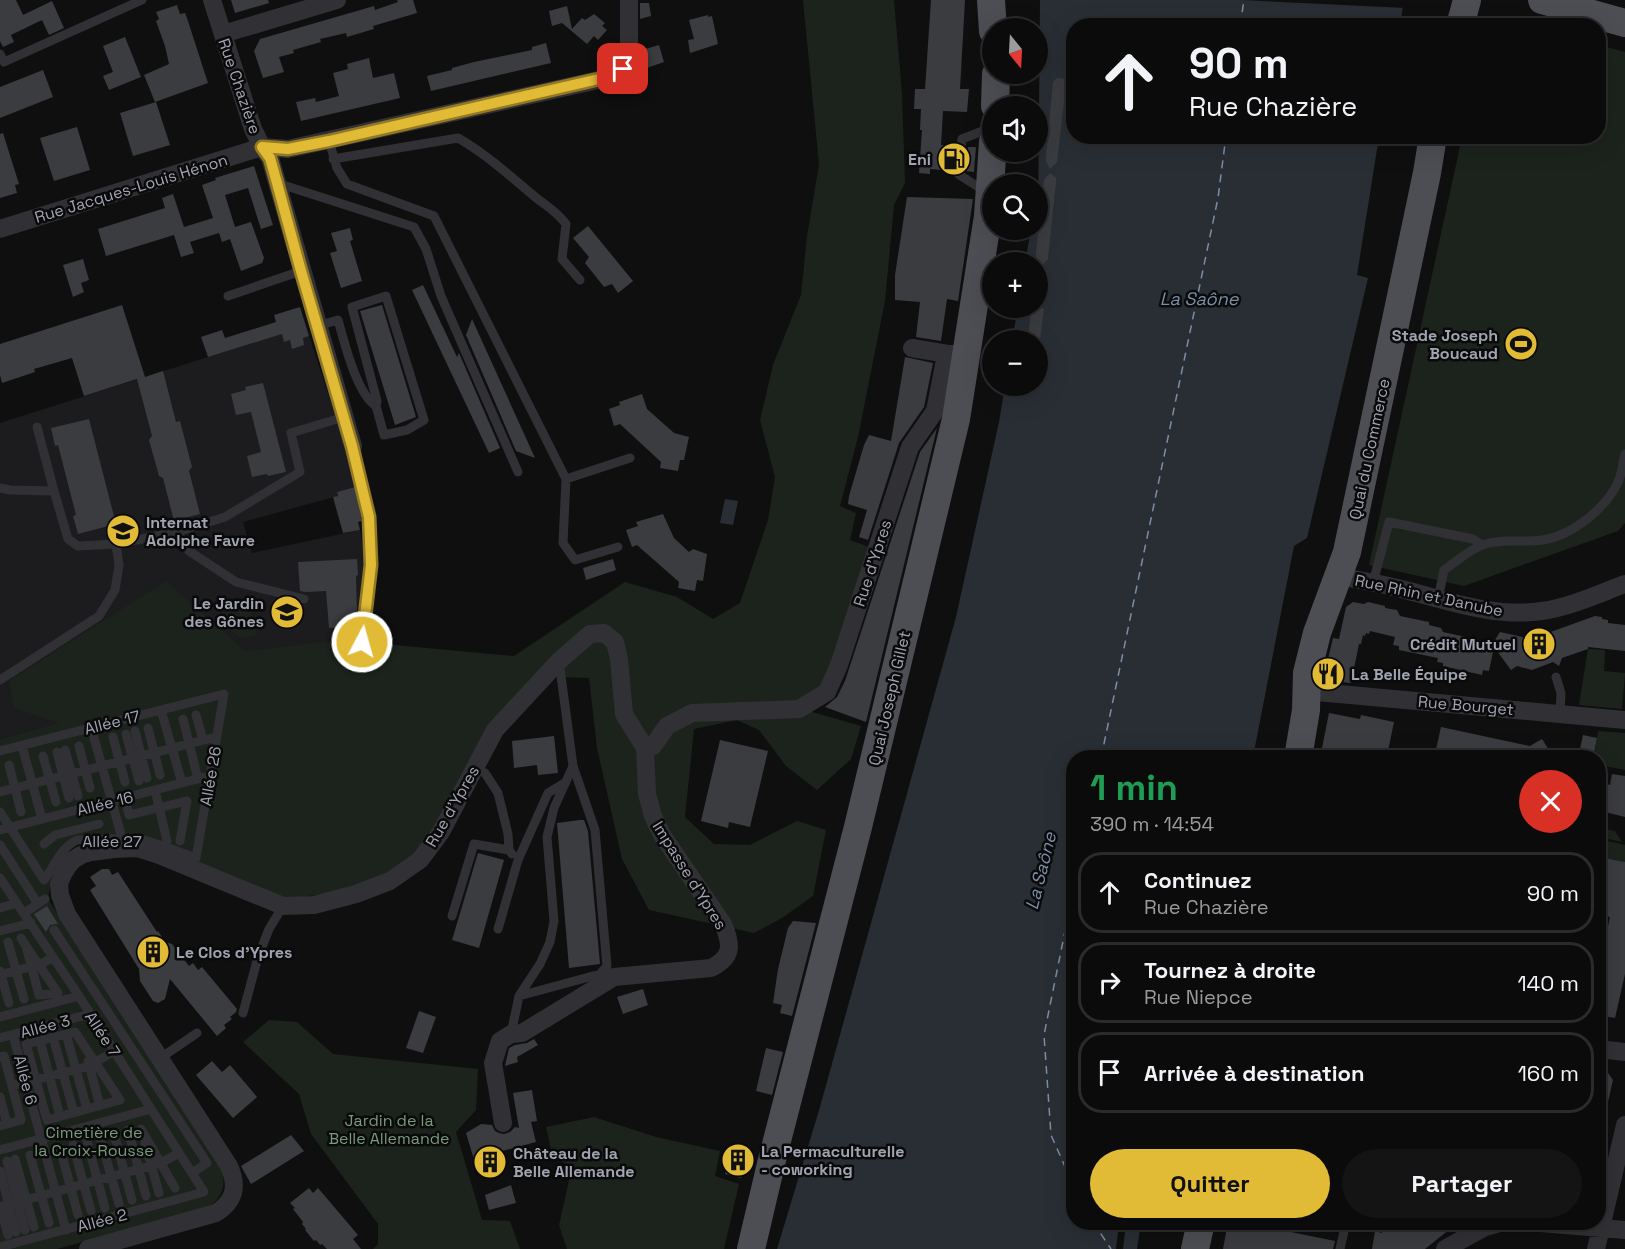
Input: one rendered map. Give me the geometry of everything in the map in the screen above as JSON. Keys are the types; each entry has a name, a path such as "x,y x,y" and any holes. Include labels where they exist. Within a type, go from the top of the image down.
{"main road":[{"path":"991,0 992,18"},
{"path":"1462,18 1467,0"},
{"path":"1542,0 1625,23"},
{"name":"Quai du Commerce","path":"1299,750 1306,710 1307,673 1317,633 1351,537 1432,144"},
{"name":"Quai Joseph Gillet","path":"751,1249 858,827 956,419 957,355 983,240"},
{"path":"1195,1249 1199,1230"}],"street":[{"name":"Rue Chazière","path":"212,0 253,129 270,158 352,446"},
{"path":"223,34 338,0"},
{"name":"Rue Jacques-Louis Hénon","path":"0,229 262,147 288,149 329,141 612,76 623,69 629,56 629,0"},
{"path":"912,348 957,355"},
{"name":"Rue d'Ypres","path":"88,1249 216,1213 224,1208 232,1196 234,1181 229,1166 62,905 59,884 73,860 91,852 137,848 283,906 314,905 356,894 390,881 420,860 441,832 495,730 559,661 590,634 604,633 615,642 619,658 624,714 645,748 653,746 667,726 692,713 799,708 827,692 850,632 910,447 935,411 945,360 957,355"},
{"name":"Rue Rhin et Danube","path":"1337,576 1485,610 1517,613 1564,606 1625,584"},
{"name":"Rue Bourget","path":"1306,691 1625,720"},
{"name":"Impasse d'Ypres","path":"511,1034 522,1033 614,977 711,968 723,962 729,952 729,938 723,924 662,835 652,816 647,794 645,748"},
{"path":"502,1123 493,1063 500,1041 511,1034"},
{"path":"1606,1050 1625,1052"},
{"path":"1606,1207 1625,1125"},
{"path":"1606,1229 1625,1230"},
{"path":"1445,1249 1479,1230"},
{"path":"1479,1249 1483,1230"},
{"path":"1596,1249 1601,1230"}],"lane":[{"path":"0,54 4,62 142,0"},
{"path":"982,132 962,139 958,174 982,189"},
{"path":"333,159 458,138 495,162 535,197 557,212 566,224 562,260 580,280"},
{"path":"329,141 333,159 347,184 434,216 566,479 563,543 575,560 618,547"},
{"path":"277,183 414,226 426,249 441,296 518,472"},
{"path":"228,296 301,271"},
{"path":"317,326 338,320 354,372 370,403 376,406 384,435 407,430 424,420 386,296 352,307 377,401 376,406"},
{"path":"37,427 68,539 78,546 116,544 177,532 225,517 300,472 291,433 344,417"},
{"path":"352,446 369,517 371,565 362,642"},
{"path":"1438,599 1444,570 1482,545 1543,540 1572,529 1593,515 1611,495 1620,478 1625,454"},
{"path":"566,479 630,458"},
{"path":"0,488 54,491"},
{"path":"1373,583 1389,522 1473,539 1482,545"},
{"path":"177,532 189,551 236,582 304,599"},
{"path":"0,680 99,616 115,590 119,565 116,544"},
{"path":"519,996 600,974 607,966 595,830 573,766 559,661"},
{"path":"1556,677 1561,693 1560,714"},
{"name":"Allée 17","path":"0,751 224,694"},
{"name":"Allée 26","path":"196,858 224,694"},
{"path":"161,710 182,783"},
{"path":"196,715 203,740"},
{"path":"183,719 198,779"},
{"path":"91,727 122,838"},
{"path":"148,728 160,775"},
{"path":"130,733 143,779"},
{"path":"113,737 125,782"},
{"path":"0,790 216,737"},
{"path":"22,746 42,819"},
{"path":"79,746 90,788"},
{"path":"61,751 73,797"},
{"path":"43,756 56,802"},
{"path":"9,765 21,812"},
{"path":"511,1034 519,996 540,964 550,942 554,921 547,837 554,808 573,766"},
{"path":"485,773 498,793 508,834 509,850"},
{"name":"Allée 16","path":"5,829 209,776"},
{"path":"498,929 518,860 548,794 566,782"},
{"path":"155,790 167,841 165,846"},
{"path":"125,798 129,815 187,801 180,841"},
{"path":"0,812 5,829"},
{"path":"65,813 73,841"},
{"path":"44,844 55,835 99,824"},
{"name":"Allée 27","path":"5,829 44,880 57,858 73,841 77,840 138,838 196,858"},
{"path":"452,916 474,844 509,850 518,860"},
{"path":"0,845 41,901 24,914"},
{"name":"Allée 7","path":"0,878 79,996 204,1192"},
{"path":"0,908 17,903"},
{"path":"243,1013 258,957 269,929 283,906"},
{"path":"0,931 31,923"},
{"path":"54,930 207,1163 192,1173"},
{"path":"8,942 24,999"},
{"path":"23,942 35,966"},
{"path":"9,1003 0,974 35,966 53,957"},
{"path":"0,1017 79,996"},
{"name":"Allée 3","path":"0,1038 88,1011 99,999"},
{"path":"92,1064 120,1100 100,1106 47,1120 31,1081 26,1044 75,1032 84,1045 92,1064 100,1106"},
{"path":"159,1059 197,1033"},
{"path":"66,1034 87,1109"},
{"name":"Allée 6","path":"13,1035 31,1081 42,1138 66,1230"},
{"path":"53,1037 74,1113"},
{"path":"40,1041 60,1116"},
{"path":"12,1086 76,1070 92,1064 114,1050"},
{"path":"0,1057 4,1056 21,1120 4,1125 0,1097"},
{"path":"145,1099 159,1089"},
{"path":"0,1150 151,1109"},
{"path":"128,1130 146,1197"},
{"path":"114,1134 132,1200"},
{"path":"100,1137 119,1204"},
{"path":"87,1141 105,1208"},
{"path":"73,1145 91,1212"},
{"path":"60,1148 78,1215"},
{"path":"9,1204 156,1165 179,1153"},
{"path":"30,1155 49,1223"},
{"path":"0,1171 9,1204 21,1231 9,1204 11,1160"},
{"path":"156,1165 175,1188"},
{"path":"156,1165 159,1193"},
{"name":"Allée 2","path":"0,1247 204,1192"},
{"path":"1340,1249 1344,1230"}],"shaded area":[{"name":"Internat Adolphe Favre","path":"306,326 358,486 337,492 338,496 243,522 252,553 360,530 365,558 364,590 356,647 0,739 0,423"}],"green space":[{"name":"Cimetière de la Croix-Rousse","path":"803,0 894,0 902,94 905,183 894,205 885,301 858,437 840,506 856,513 850,540 869,547 825,683 812,712 861,726 851,759 817,790 786,766 759,730 737,720 694,729 685,817 714,844 750,845 797,821 826,830 813,896 782,918 754,933 649,910 622,859 597,748 589,678 534,676 426,842 400,866 352,887 317,895 284,898 159,848 77,844 72,847 52,876 48,899 222,1165 222,1189 218,1198 208,1207 57,1249 0,1249 0,739 59,723 14,708 9,681 166,581 245,651 333,641 514,656 625,582 677,597 713,619 740,603 768,520 775,477 760,420 773,365 801,295 807,236 819,164"},
{"name":"Stade Joseph Boucaud","path":"1606,47 1625,52 1625,523 1618,531 1464,586 1369,565 1460,144 1606,144"},
{"path":"249,608 254,618 256,635 240,638 220,622 229,610"},
{"path":"1588,649 1605,650 1604,671 1625,673 1622,709 1579,705"},
{"path":"1598,731 1625,733 1625,770 1606,766 1606,750 1595,750"},
{"path":"1606,829 1615,831 1622,842 1606,839"},
{"path":"1606,841 1625,845 1625,862 1606,858"},
{"name":"Jardin de la Belle Allemande","path":"269,1020 297,1022 333,1054 478,1069 476,1110 456,1132 482,1220 510,1221 520,1249 373,1249 378,1244 378,1224 311,1134 299,1094 243,1042"},
{"path":"594,1117 656,1137 720,1151 715,1176 739,1184 724,1249 567,1249 559,1225 572,1167 553,1157 546,1127"}],"water":[{"name":"La Saône","path":"1040,0 1404,0 1401,18 1066,18 1066,144 1378,144 1357,275 1368,278 1307,538 1294,546 1254,750 1066,750 1066,1230 1140,1230 1137,1249 777,1249 820,1107 956,617 1003,396 1048,396 1048,330 1014,330 1016,318 1048,318 1048,252 1027,252 1029,240 1048,240 1048,174 1038,174 1039,162 1048,162 1048,96 1039,96 1039,84 1048,84 1048,18 1040,18"},
{"path":"725,499 738,501 733,525 720,523"}],"pier":[{"path":"1241,0 1407,0 1406,8"},
{"path":"1118,1230 1125,1230 1123,1249 1116,1249"}],"building":[{"path":"0,0 16,0 23,15 52,1 64,28 49,35 42,20 11,35 14,42 3,47 0,41"},
{"path":"231,0 268,0 269,3 235,13"},
{"path":"397,0 413,0 417,13 373,26 374,29 347,37 346,33 320,39 321,42 293,50 294,53 279,57 284,72 263,78 254,51 260,39 374,6 375,10 398,2"},
{"path":"931,0 965,0 960,89 969,89 967,112 943,111 941,145 954,146 952,171 930,169 930,174 919,173 921,109 914,109 915,89 925,89"},
{"path":"640,3 649,3 651,16 640,19"},
{"path":"177,5 180,14 185,13 187,18 208,83 155,102 144,75 169,64 156,21 159,19 156,12"},
{"path":"567,6 572,29 582,18 585,20 594,14 605,23 602,26 607,30 598,40 594,36 587,44 562,23 552,26 549,11"},
{"path":"708,15 708,17 712,16 718,44 690,53 688,40 694,39 689,20"},
{"path":"125,37 141,77 109,90 103,76 113,72 103,46"},
{"path":"546,43 551,63 431,91 427,76 474,62 532,50 532,47"},
{"path":"659,45 664,62 647,68 642,50"},
{"path":"369,58 373,78 394,73 400,98 301,121 296,102 315,98 316,102 339,96 333,73 348,69 347,64"},
{"path":"43,70 53,97 0,118 0,87"},
{"path":"1057,78 1065,79 1066,84 1057,162 1050,169 1046,162 1053,82"},
{"path":"156,102 170,145 133,156 120,113"},
{"path":"77,127 90,170 54,181 40,138"},
{"path":"3,133 19,184 15,185 17,193 0,198 0,134"},
{"path":"968,147 976,147 974,172 965,171"},
{"path":"254,166 273,225 261,229 248,188 225,195 235,227 251,222 264,258 262,263 241,271 230,239 222,242 219,233 190,242 194,253 181,257 174,235 106,256 98,229 165,208 162,198 173,194 184,227 213,218 202,185 216,180 215,178"},
{"path":"1050,173 1056,178 1056,182 1048,259 1048,252 1036,252 1037,240 1048,240 1048,175"},
{"path":"907,197 973,199 958,301 947,299 941,341 916,337 920,302 895,300 895,275"},
{"path":"588,226 633,281 618,293 612,284 604,287 585,263 589,257 573,238"},
{"path":"350,228 353,240 350,241 362,281 341,288 330,253 337,251 331,233"},
{"path":"83,259 89,280 81,283 84,292 73,297 63,265"},
{"path":"423,285 457,357 459,353 500,448 489,453 412,290"},
{"path":"122,305 145,377 163,371 176,422 180,421 192,467 189,471 200,514 174,521 163,478 159,476 149,440 152,436 137,379 84,396 72,358 34,369 35,372 2,383 0,344"},
{"path":"382,305 416,417 395,425 360,311"},
{"path":"300,307 309,336 303,338 304,345 292,349 290,340 284,342 282,334 208,357 201,337 222,330 225,338 276,322 274,315"},
{"path":"1030,318 1043,318 1041,330 1029,330"},
{"path":"472,319 535,458 516,451 466,335"},
{"path":"905,357 933,363 924,407 899,443 868,540 859,537 867,510 848,504 849,496 869,435 891,441"},
{"path":"263,383 286,472 252,477 247,456 261,452 251,412 236,415 231,394 246,390 245,387"},
{"path":"642,394 647,409 674,433 689,437 684,460 680,460 678,471 660,468 661,462 620,424 614,426 609,409 620,405 619,402"},
{"path":"89,419 116,524 78,534 73,516 76,515 58,445 55,446 51,428"},
{"path":"937,428 866,722 825,707 837,697 845,681 920,452"},
{"path":"355,487 362,521 358,522 360,530 343,533 333,497 338,496 337,492"},
{"path":"663,514 674,538 689,552 693,549 707,554 703,581 697,580 695,591 678,588 679,582 637,545 632,547 626,530 638,526 636,522"},
{"path":"357,559 357,614 347,615 347,627 329,628 326,591 300,591 298,562"},
{"path":"613,559 616,570 586,580 583,568"},
{"path":"1353,602 1364,604 1368,602 1385,606 1385,608 1397,610 1400,616 1429,622 1429,625 1441,628 1443,632 1493,643 1500,632 1531,639 1595,616 1602,617 1608,620 1608,623 1625,625 1625,651 1588,647 1588,649 1562,658 1559,666 1553,662 1532,670 1517,666 1511,670 1494,647 1489,671 1483,670 1482,675 1443,666 1443,663 1437,662 1438,658 1399,650 1399,646 1393,645 1395,637 1370,631 1369,634 1363,635 1361,644 1359,644 1351,683 1323,680 1333,638 1339,639 1346,607"},
{"path":"1329,713 1360,719 1361,715 1394,722 1388,750 1322,750"},
{"path":"1441,727 1530,746 1542,739 1549,750 1436,750"},
{"path":"1583,735 1597,738 1595,750 1580,750"},
{"path":"554,736 558,773 538,775 537,765 514,768 512,741"},
{"path":"720,740 768,751 750,827 729,822 728,828 701,821"},
{"path":"1612,774 1625,776 1625,817 1606,812 1606,784 1610,785"},
{"path":"584,820 588,831 600,964 569,968 557,823"},
{"path":"478,853 504,860 479,948 452,940"},
{"path":"1606,858 1625,862 1625,974 1615,1018 1606,1016 1606,935 1610,917 1606,916"},
{"name":"Le Clos d'Ypres","path":"102,869 109,869 112,875 118,872 165,942 172,944 189,966 193,963 198,970 202,967 237,1009 230,1017 232,1019 224,1025 226,1028 217,1036 170,979 165,999 158,1003 153,1001 140,981 139,969 90,890 96,886 90,877"},
{"path":"47,906 58,924 50,925 46,932 34,914"},
{"path":"793,921 816,923 792,1016 780,1013 782,1005 773,1003 788,928"},
{"path":"643,989 648,1005 623,1014 617,997"},
{"path":"419,1011 436,1017 423,1053 406,1048"},
{"path":"534,1039 538,1045 517,1057 518,1062 505,1066 509,1048"},
{"path":"766,1048 783,1052 772,1095 756,1091"},
{"path":"212,1061 222,1072 230,1065 257,1097 233,1118 196,1075"},
{"path":"1606,1070 1613,1080 1606,1110"},
{"path":"532,1090 537,1121 531,1122 536,1142 502,1151 505,1163 478,1173 466,1133 481,1124 492,1125 495,1131 504,1134 515,1127 519,1128 513,1093"},
{"path":"291,1135 304,1151 251,1184 241,1166"},
{"name":"La Permaculturelle - coworking","path":"731,1149 748,1154 741,1178 725,1174"},
{"path":"511,1185 516,1203 489,1210 485,1195"},
{"path":"309,1188 313,1193 318,1188 358,1235 353,1239 361,1249 327,1249 316,1240 314,1241 290,1203"},
{"path":"1227,1230 1281,1230 1335,1241 1333,1249 1223,1249"},
{"path":"1383,1230 1451,1230 1425,1249 1372,1249 1375,1231 1382,1233"}],"ferry route":[{"path":"1241,18 1244,0"},
{"path":"1103,750 1218,198 1225,144"},
{"path":"1066,926 1044,1035 1051,1135 1066,1169"},
{"path":"1098,1230 1111,1249"}],"place":[{"name":"Eni","path":"954,159"},
{"name":"Stade Joseph Boucaud","path":"1521,344"},
{"name":"Internat Adolphe Favre","path":"123,531"},
{"name":"Le Jardin des Gônes","path":"287,612"},
{"name":"Crédit Mutuel","path":"1539,644"},
{"name":"La Belle Équipe","path":"1328,674"},
{"name":"Le Clos d'Ypres","path":"153,952"},
{"name":"La Permaculturelle - coworking","path":"738,1160"},
{"name":"Château de la Belle Allemande","path":"490,1162"}],"route":[{"path":"362,642 371,565 369,517 352,446 270,158 262,147 288,149 329,141 612,76 623,69"}]}
